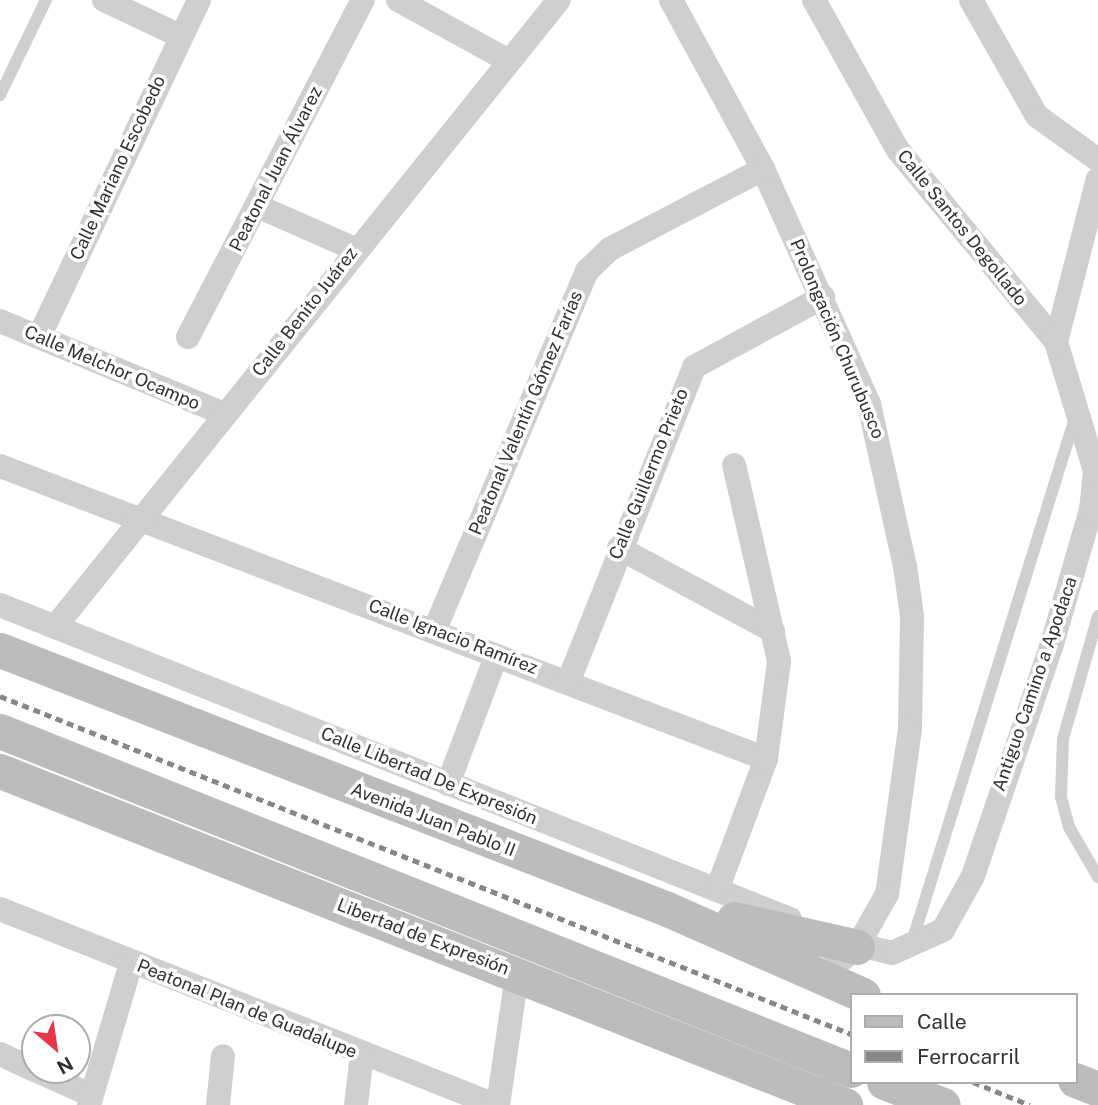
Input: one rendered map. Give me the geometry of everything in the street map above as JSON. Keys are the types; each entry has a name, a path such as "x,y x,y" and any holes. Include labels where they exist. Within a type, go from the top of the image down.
{"main road":[{"name":"Avenida Juan Pablo II","path":"0,650 667,909 859,993"},
{"path":"0,732 850,1070"},
{"name":"Libertad de Expresión","path":"0,771 835,1100"},
{"path":"667,909 857,947"},
{"path":"714,1017 835,1100"},
{"path":"1077,1081 1098,1089"},
{"path":"889,1084 943,1105"}],"street":[{"path":"104,0 180,36"},
{"name":"Calle Mariano Escobedo","path":"39,337 180,36 200,0"},
{"name":"Peatonal Juan Álvarez","path":"188,337 363,0"},
{"path":"398,0 508,60"},
{"name":"Calle Benito Juárez","path":"55,627 355,249 559,0"},
{"name":"Prolongación Churubusco","path":"671,0 763,169 822,297 879,432 912,616 910,729 887,894 857,947"},
{"name":"Calle Santos Degollado","path":"814,0 898,150 1056,342"},
{"path":"971,0 1037,116 1098,160"},
{"name":"Peatonal Valentín Gómez Farías","path":"435,629 587,271 610,249 763,169"},
{"path":"1056,342 1098,179"},
{"path":"257,206 355,249"},
{"name":"Calle Guillermo Prieto","path":"569,680 619,548 694,368 822,297"},
{"name":"Calle Melchor Ocampo","path":"0,321 224,414"},
{"name":"Antiguo Camino a Apodaca","path":"857,947 879,954 911,947 943,930 963,896 1052,644 1091,510 1095,471 1056,342"},
{"path":"718,890 766,759 779,661 734,465"},
{"name":"Calle Ignacio Ramírez","path":"0,466 435,629 496,656 569,680 766,759"},
{"path":"619,548 773,631"},
{"name":"Calle Libertad De Expresión","path":"0,605 857,947"},
{"path":"448,784 496,656"},
{"name":"Peatonal Plan de Guadalupe","path":"0,909 362,1055 497,1105"},
{"path":"822,976 857,947"},
{"path":"61,1084 90,1100 131,963"},
{"path":"497,1105 517,974"},
{"path":"0,1054 21,1064"},
{"path":"356,1105 362,1055"},
{"path":"218,1105 223,1056"}],"lane":[{"path":"0,95 46,0"},
{"path":"911,947 1077,411"},
{"path":"1098,617 1063,739 1061,797 1069,827 1098,877"}],"railway":[{"path":"0,696 850,1034"},
{"path":"978,1084 1030,1105"}]}
